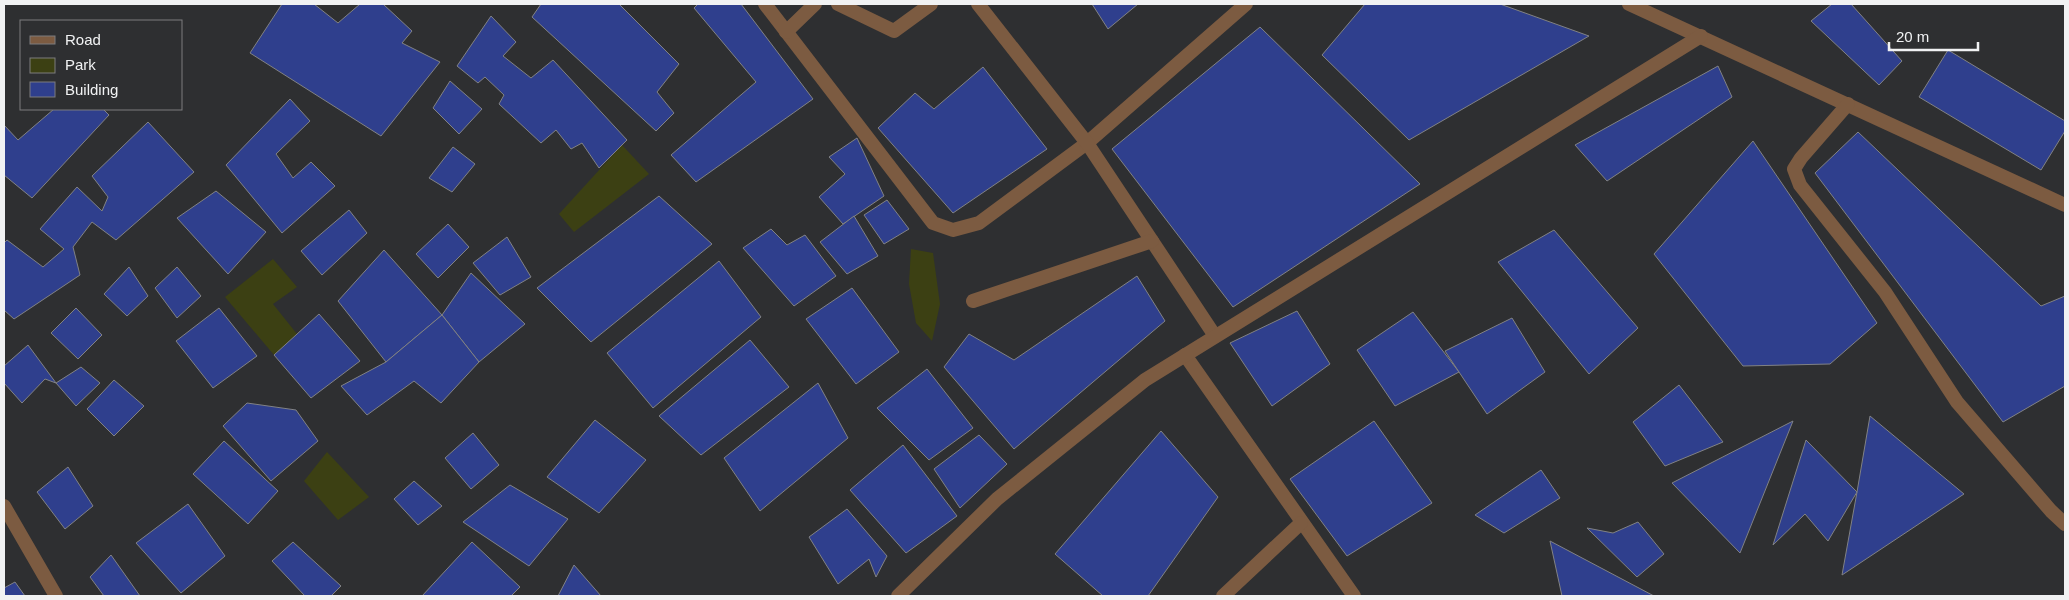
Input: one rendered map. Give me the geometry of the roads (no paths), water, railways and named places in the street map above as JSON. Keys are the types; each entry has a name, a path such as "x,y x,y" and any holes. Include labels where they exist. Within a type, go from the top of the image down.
{"street":[{"path":"765,4 933,223 953,230 979,223 1087,143 1246,4"},
{"path":"786,32 815,4"},
{"path":"838,4 894,31 931,4"},
{"path":"978,4 1087,143 1215,336"},
{"path":"1629,4 2065,205"},
{"path":"898,596 997,499 1145,380 1701,36"},
{"path":"1848,104 1801,158 1794,169 1800,185 1885,292 1957,402 2065,524"},
{"path":"973,301 1152,241"},
{"path":"1185,355 1354,596"},
{"path":"4,506 56,596"},
{"path":"1223,596 1301,523"}]}
